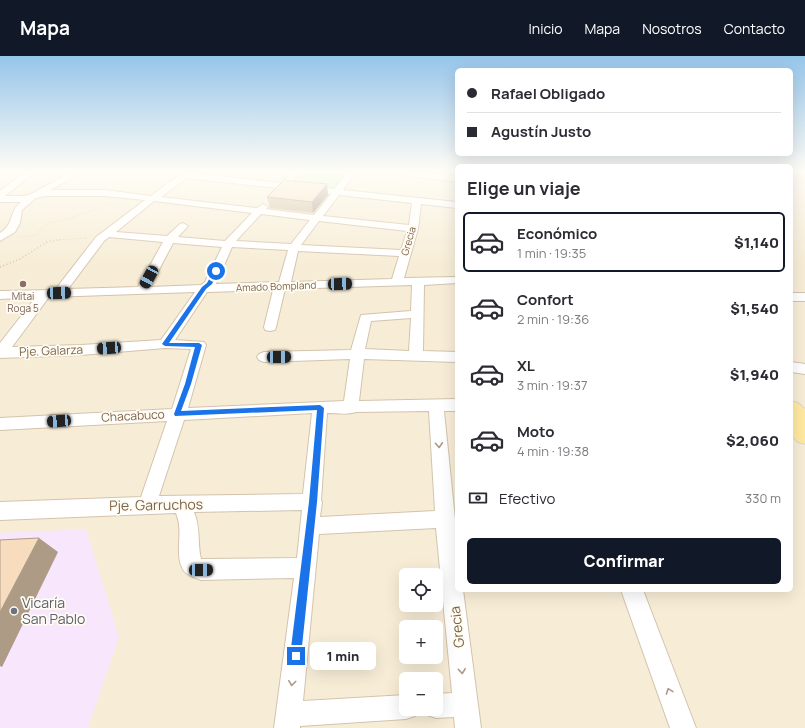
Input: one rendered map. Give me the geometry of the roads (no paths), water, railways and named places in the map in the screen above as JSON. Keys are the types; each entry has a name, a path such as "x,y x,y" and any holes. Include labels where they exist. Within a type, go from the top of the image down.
{"main road":[{"path":"793,410 805,420"},
{"path":"793,425 805,436"}],"street":[{"path":"1,237 13,226 18,209 24,203"},
{"path":"59,293 104,237 146,203"},
{"path":"191,203 413,229"},
{"path":"165,344 204,288 210,284 228,244 266,203"},
{"path":"270,327 294,247 328,203"},
{"name":"Grecia","path":"396,282 413,229 417,203"},
{"path":"444,203 455,205"},
{"path":"142,290 170,239 183,226"},
{"path":"104,237 170,239 228,244 405,253"},
{"name":"Amado Bompland","path":"0,295 455,280"},
{"path":"416,355 418,281"},
{"path":"0,353 45,294"},
{"path":"793,297 805,297"},
{"path":"351,408 357,355 365,318 416,314"},
{"name":"Pje. Galarza","path":"0,353 81,350 165,344 199,345 188,384 177,414"},
{"path":"264,357 357,355 455,357"},
{"path":"793,367 805,369"},
{"name":"Chacabuco","path":"0,424 320,408 455,405"},
{"name":"Grecia","path":"436,406 445,519 468,728"},
{"path":"320,408 313,502 309,526 306,568 288,721 399,708"},
{"path":"147,505 177,414"},
{"name":"Pje. Garruchos","path":"0,511 147,505 313,502"},
{"path":"182,504 189,524 189,552 192,565 201,570 306,568"},
{"path":"309,526 445,519"},
{"path":"633,592 683,728"},
{"path":"443,706 465,704"}],"place":[{"name":"Mitai Roga 5","path":"23,284"},
{"name":"Vicaría San Pablo","path":"14,611"}]}
